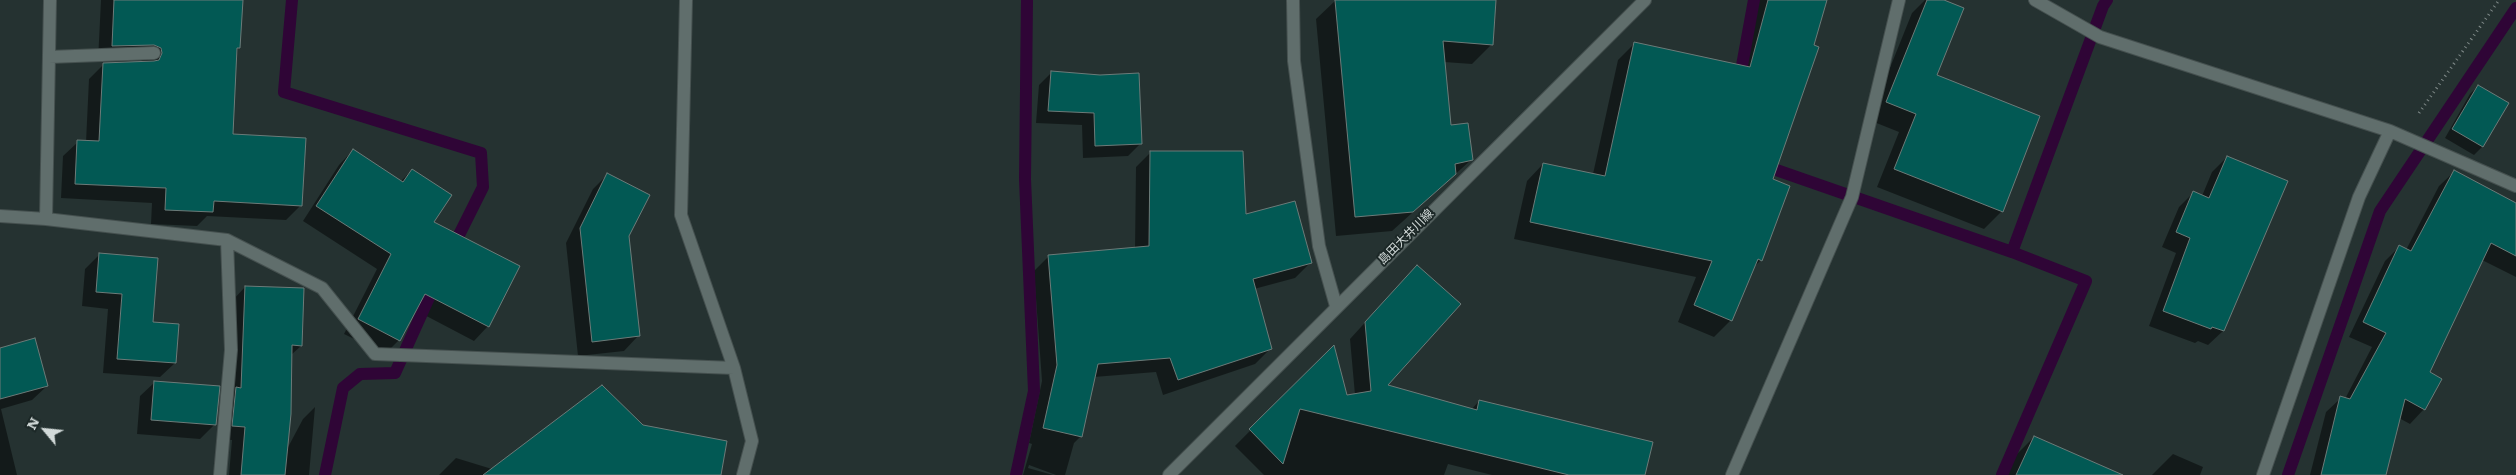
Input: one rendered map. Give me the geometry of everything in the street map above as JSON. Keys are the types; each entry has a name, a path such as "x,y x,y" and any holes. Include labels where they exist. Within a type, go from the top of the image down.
{"street":[{"path":"46,219 50,0"},
{"path":"686,0 681,215 734,368 752,441 743,475"},
{"path":"1292,0 1294,61 1319,246 1336,306"},
{"name":"島田大井川線","path":"1168,475 1645,0"},
{"path":"1732,475 1852,197 1899,0"},
{"path":"2035,0 2100,37 2390,131 2516,186"},
{"path":"49,57 154,53"},
{"path":"2263,475 2359,197 2390,131"},
{"path":"0,216 46,219 227,240 322,288 375,354 734,368"},
{"path":"220,475 232,350 227,240"}],"path":[{"path":"2403,136 2499,0"}],"building":[{"path":"114,0 243,0 240,48 237,48 233,134 306,138 302,206 214,201 213,212 165,210 166,188 75,184 77,140 99,141 103,63 154,61 159,60 162,53 161,48 154,45 112,46"},
{"path":"1335,0 1496,0 1493,45 1443,41 1451,125 1468,123 1473,160 1455,164 1456,174 1413,212 1355,217"},
{"path":"1768,0 1827,0 1814,45 1819,47 1773,179 1790,186 1762,261 1758,259 1732,321 1694,305 1712,261 1530,222 1543,163 1605,176 1634,42 1750,67"},
{"path":"1927,0 1944,0 1964,8 1937,75 2040,116 2003,212 1894,169 1916,114 1886,102"},
{"path":"1051,71 1100,75 1139,73 1142,144 1095,146 1094,113 1048,111"},
{"path":"2478,85 2509,103 2483,147 2452,129"},
{"path":"353,149 403,182 412,169 452,195 434,222 520,266 489,327 425,294 400,341 358,319 391,254 316,206"},
{"path":"1150,151 1243,151 1246,214 1295,201 1312,263 1253,279 1272,349 1178,380 1170,358 1098,364 1082,437 1043,428 1057,365 1048,255 1149,246"},
{"path":"2227,156 2288,181 2224,331 2212,327 2211,329 2163,311 2190,238 2176,232 2193,191 2209,198"},
{"path":"2454,170 2516,203 2516,256 2491,243 2430,372 2442,379 2425,410 2405,399 2386,475 2321,475 2340,396 2350,399 2386,333 2363,322 2399,245 2411,251"},
{"path":"607,173 650,195 629,236 640,336 592,342 580,228"},
{"path":"99,253 158,258 153,322 179,324 176,363 117,359 122,294 96,292"},
{"path":"1417,265 1461,304 1388,385 1477,410 1479,400 1653,442 1645,475 1569,475 1300,409 1283,464 1249,429 1334,345 1347,395 1371,391 1365,322"},
{"path":"245,286 304,288 302,346 292,345 291,414 285,475 241,475 245,427 232,426 236,387 241,388"},
{"path":"35,338 48,386 0,399 0,348"},
{"path":"154,381 220,386 216,425 151,420"},
{"path":"602,385 643,425 727,441 721,475 483,475"},
{"path":"2034,436 2123,475 2016,475"}],"waterway":[{"path":"292,0 284,92 481,153 483,187 452,249"},
{"path":"1016,475 1034,391 1025,179 1027,0"},
{"path":"1739,82 1754,0"},
{"path":"2012,252 2103,6 2107,0"},
{"path":"2288,475 2380,211 2516,8"},
{"path":"1762,165 2012,252 2086,281 2002,475"},
{"path":"325,475 343,388 360,374 395,373 436,282"}]}
